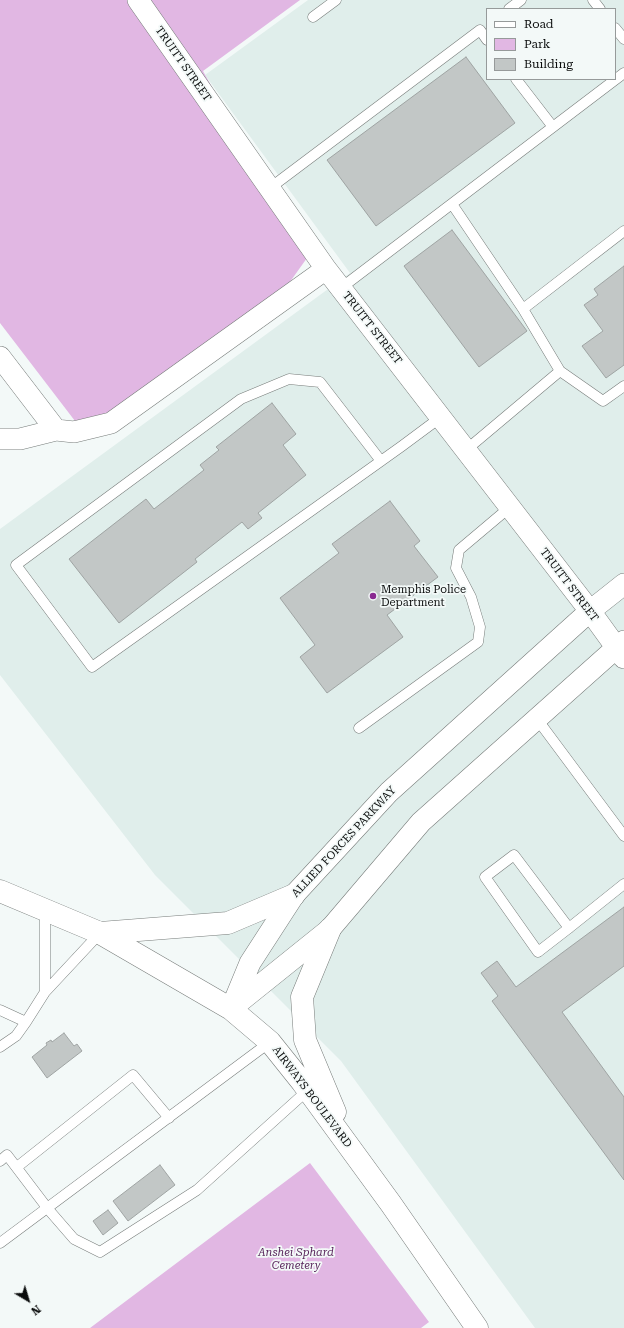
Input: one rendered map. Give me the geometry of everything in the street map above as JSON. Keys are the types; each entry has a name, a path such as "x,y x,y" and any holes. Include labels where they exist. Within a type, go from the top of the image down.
{"main road":[{"name":"AIRWAYS BOULEVARD","path":"0,891 100,933 231,1009 270,1042 308,1090 349,1146 477,1328"},
{"path":"100,933 228,923 294,895"},
{"path":"330,929 302,997 305,1040 349,1146"}],"street":[{"name":"TRUITT STREET","path":"138,0 326,269 621,649"},
{"path":"0,439 20,439 56,430 74,432 111,423 326,269"},
{"path":"0,357 56,430"},
{"name":"ALLIED FORCES PARKWAY","path":"231,1009 250,963 294,895 389,792 590,611 624,584"},
{"path":"231,1009 330,929 421,822 537,719 621,649"}],"lane":[{"path":"313,17 336,0"},
{"path":"510,8 521,0"},
{"path":"593,0 599,8"},
{"path":"270,188 483,28"},
{"path":"616,29 624,39"},
{"path":"616,79 624,73"},
{"path":"517,80 553,127"},
{"path":"341,288 615,80"},
{"path":"452,204 523,309 560,371 603,401 624,386"},
{"path":"523,309 624,231"},
{"path":"466,450 560,371"},
{"path":"382,461 320,382 289,379 241,399 16,565 92,667 382,461 441,417"},
{"path":"359,728 478,642 480,627 470,598 456,568 459,550 510,506"},
{"path":"537,719 624,836"},
{"path":"569,928 514,855 485,877 538,952 569,928 624,884"},
{"path":"45,910 45,992"},
{"path":"0,1047 16,1036 45,992 100,933"},
{"path":"0,1010 26,1022"},
{"path":"0,1244 270,1042"},
{"path":"17,1168 132,1075 169,1118"},
{"path":"0,1161 7,1155 48,1209 74,1239 100,1252 197,1190 308,1090"}],"shaded area":[{"path":"308,0 624,0 624,1328 535,1328 341,1061 155,875 0,675 0,529 350,273 205,75"}],"green space":[{"path":"0,0 300,0 203,71 307,258 287,286 109,413 75,421 0,323"},
{"name":"Anshei Sphard Cemetery","path":"310,1163 429,1322 421,1328 90,1328"}],"building":[{"path":"466,57 515,123 376,226 327,160"},
{"path":"452,230 527,331 479,367 404,266"},
{"path":"624,266 624,365 606,378 582,346 603,331 584,305 598,295 594,289"},
{"path":"272,403 296,434 283,445 306,475 258,513 262,518 248,529 242,522 195,559 197,562 119,623 69,559 146,499 154,509 204,470 200,465 219,450 216,447"},
{"path":"390,501 420,541 414,546 438,577 387,615 403,637 327,693 300,657 315,645 280,598 339,553 332,544"},
{"path":"624,907 624,966 562,1012 624,1097 624,1180 492,1001 498,996 481,973 497,961 516,987"},
{"path":"64,1033 74,1046 77,1044 82,1051 47,1078 32,1057 47,1045 46,1043 51,1040 52,1042"},
{"path":"160,1165 175,1185 128,1221 113,1201"},
{"path":"108,1210 118,1223 103,1235 93,1221"}],"place":[{"name":"Memphis Police Department","path":"373,596"}]}
